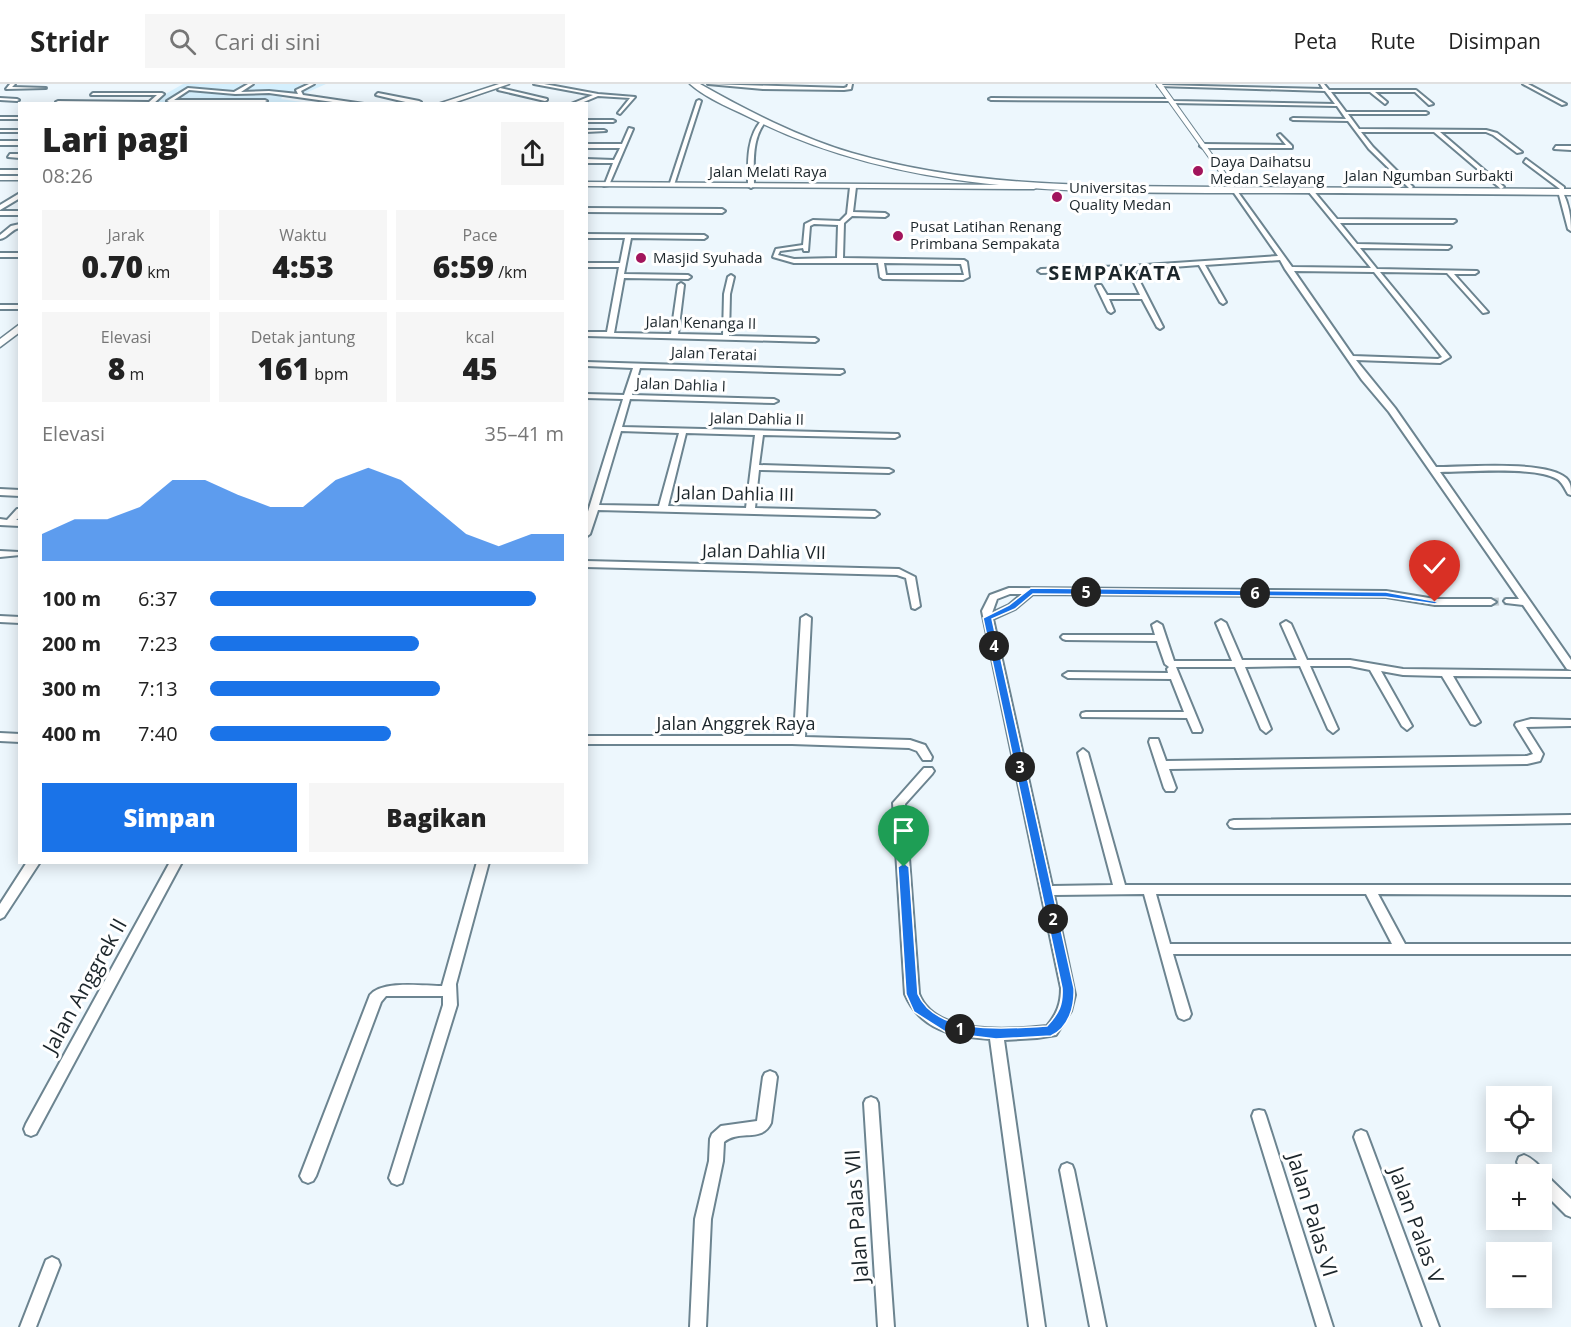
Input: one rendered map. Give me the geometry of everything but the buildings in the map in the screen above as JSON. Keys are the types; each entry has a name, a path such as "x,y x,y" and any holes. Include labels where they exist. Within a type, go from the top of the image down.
{"highway":[{"name":"Jalan Ngumban Surbakti","path":"694,84 767,122 822,147 850,156 964,178 1034,187 1501,187 1566,190"},
{"name":"Jalan Ngumban Surbakti","path":"709,84 782,121 835,144 866,153 986,174 1100,183 1233,188 1566,190"},
{"path":"767,122 782,121"}],"main road":[{"path":"448,102 517,84"},
{"path":"459,102 503,86"},
{"path":"949,187 960,183 964,178"},
{"path":"0,180 18,180"},
{"name":"Jalan Melati Raya","path":"588,184 1034,187"},
{"path":"0,334 18,320"},
{"path":"0,344 18,329"}],"street":[{"path":"13,84 8,88 44,88"},
{"path":"222,102 251,84"},
{"path":"254,92 265,84"},
{"path":"265,101 169,101 188,89 235,93 299,93 312,84"},
{"path":"536,84 633,97 620,113"},
{"path":"709,84 841,89 848,88 850,84"},
{"path":"1322,84 1371,148 1410,187"},
{"path":"1525,84 1564,104"},
{"path":"1160,85 1416,91 1431,104"},
{"path":"1160,85 1571,667"},
{"path":"503,86 545,100"},
{"path":"281,89 351,102"},
{"path":"841,89 841,95"},
{"path":"1370,90 1385,103"},
{"path":"93,94 162,94 151,102"},
{"path":"378,94 419,102"},
{"path":"578,102 598,94"},
{"path":"0,99 17,100"},
{"path":"991,99 1337,105"},
{"path":"671,185 699,101"},
{"path":"1343,112 1426,113"},
{"path":"0,118 18,118"},
{"path":"1293,119 1348,120"},
{"path":"588,121 613,121"},
{"path":"751,186 755,133 759,124 767,122"},
{"path":"606,185 631,129"},
{"path":"1358,130 1491,132 1519,152"},
{"path":"0,131 18,131"},
{"path":"588,131 605,134 602,146"},
{"path":"1436,131 1501,187"},
{"path":"1203,146 1291,150 1280,135"},
{"path":"0,143 18,143"},
{"path":"588,146 623,146"},
{"path":"1556,148 1571,148"},
{"path":"10,156 18,156"},
{"path":"588,161 616,162"},
{"path":"1526,161 1566,190 1564,206 1571,229 1569,239"},
{"path":"0,172 18,172"},
{"path":"840,260 841,223 850,214 853,187"},
{"path":"1310,190 1446,358 1440,361 1352,358"},
{"path":"0,208 18,196"},
{"path":"588,210 722,211"},
{"path":"0,213 18,213"},
{"path":"850,214 885,214"},
{"path":"1335,220 1453,221"},
{"path":"807,260 807,225 813,222 841,223"},
{"path":"1,237 13,227 18,226"},
{"path":"588,236 704,237"},
{"path":"610,334 628,237"},
{"path":"806,246 778,250 776,256 786,260 840,260 964,262 967,276 963,278 883,277 882,261"},
{"path":"1356,246 1448,247"},
{"path":"0,255 18,255"},
{"path":"1041,271 1283,258"},
{"path":"1201,264 1223,302"},
{"path":"588,265 623,265"},
{"path":"1130,268 1160,327"},
{"path":"1288,269 1475,272"},
{"path":"1448,271 1485,312"},
{"path":"621,276 688,277"},
{"path":"726,336 727,294 731,277"},
{"path":"674,336 681,285"},
{"path":"1099,286 1111,311"},
{"path":"1105,297 1146,297"},
{"path":"0,307 18,307"},
{"name":"Jalan Kenanga II","path":"588,334 815,340"},
{"name":"Jalan Teratai","path":"588,364 840,372"},
{"path":"588,527 637,365"},
{"name":"Jalan Dahlia I","path":"588,396 774,401"},
{"name":"Jalan Dahlia II","path":"618,429 895,436"},
{"path":"663,509 682,431"},
{"path":"750,511 759,433"},
{"path":"755,467 889,471"},
{"path":"1434,470 1519,470 1551,474 1565,482 1571,492"},
{"path":"0,492 18,493"},
{"name":"Jalan Dahlia III","path":"594,507 875,514"},
{"path":"0,554 16,554"},
{"name":"Jalan Dahlia VII","path":"588,564 899,572 910,577 915,606"},
{"path":"928,771 899,803 912,994 918,1008 947,1028 996,1034 1051,1031 1064,1015 1069,1002 1068,988 988,618 987,611 993,597 1009,591 1386,594 1435,602 1491,602"},
{"path":"988,618 1012,607 1031,591"},
{"path":"1509,601 1525,602"},
{"path":"799,741 806,618"},
{"path":"0,619 18,620"},
{"path":"1221,623 1266,729"},
{"path":"1286,624 1333,729"},
{"path":"1157,625 1197,730"},
{"path":"1066,637 1161,638"},
{"path":"1170,664 1350,663 1394,671 1571,674"},
{"path":"1373,666 1407,726"},
{"path":"1446,673 1475,722"},
{"path":"1068,675 1175,676"},
{"path":"1086,715 1190,715"},
{"path":"1162,765 1527,760 1536,758 1538,754 1520,725 1532,722 1571,723"},
{"path":"0,737 18,738"},
{"name":"Jalan Anggrek Raya","path":"588,740 799,741 885,744 918,746 927,757"},
{"path":"1154,742 1170,788"},
{"path":"1083,753 1120,889"},
{"path":"1234,824 1571,819"},
{"path":"0,914 33,864"},
{"name":"Jalan Anggrek II","path":"31,1129 175,864"},
{"path":"397,1178 450,1005 449,984 482,864"},
{"path":"1047,891 1149,888 1571,890"},
{"path":"1149,888 1184,1014"},
{"path":"1370,890 1402,951"},
{"path":"1165,949 1402,951 1571,949"},
{"path":"308,1176 375,999 380,993 386,991 450,991"},
{"path":"996,1034 1037,1327"},
{"path":"698,1327 703,1219 713,1178 717,1139 726,1131 761,1126 764,1123 770,1077"},
{"name":"Jalan Palas VII","path":"871,1103 886,1327"},
{"name":"Jalan Palas VI","path":"1259,1116 1325,1327"},
{"name":"Jalan Palas V","path":"1361,1137 1431,1327"},
{"path":"1067,1170 1098,1327"},
{"path":"1552,1190 1571,1210"},
{"path":"28,1327 52,1265"}],"shaded area":[{"path":"183,84 326,84 299,96 283,96 281,99 302,102 152,102"}],"tunnel":[{"path":"1491,602 1509,601"}],"place":[{"name":"Daya Daihatsu Medan Selayang","path":"1198,171"},
{"name":"Universitas Quality Medan","path":"1057,197"},
{"name":"Pusat Latihan Renang Primbana Sempakata","path":"898,236"},
{"name":"Masjid Syuhada","path":"641,258"}],"district":[{"name":"SEMPAKATA","path":"1115,273"}],"route":[{"path":"904,867 912,994 918,1008 947,1028 996,1034 1051,1031 1064,1015 1069,1002 1068,988 988,618 1019,603 1031,591 1386,594 1435,602"}]}
